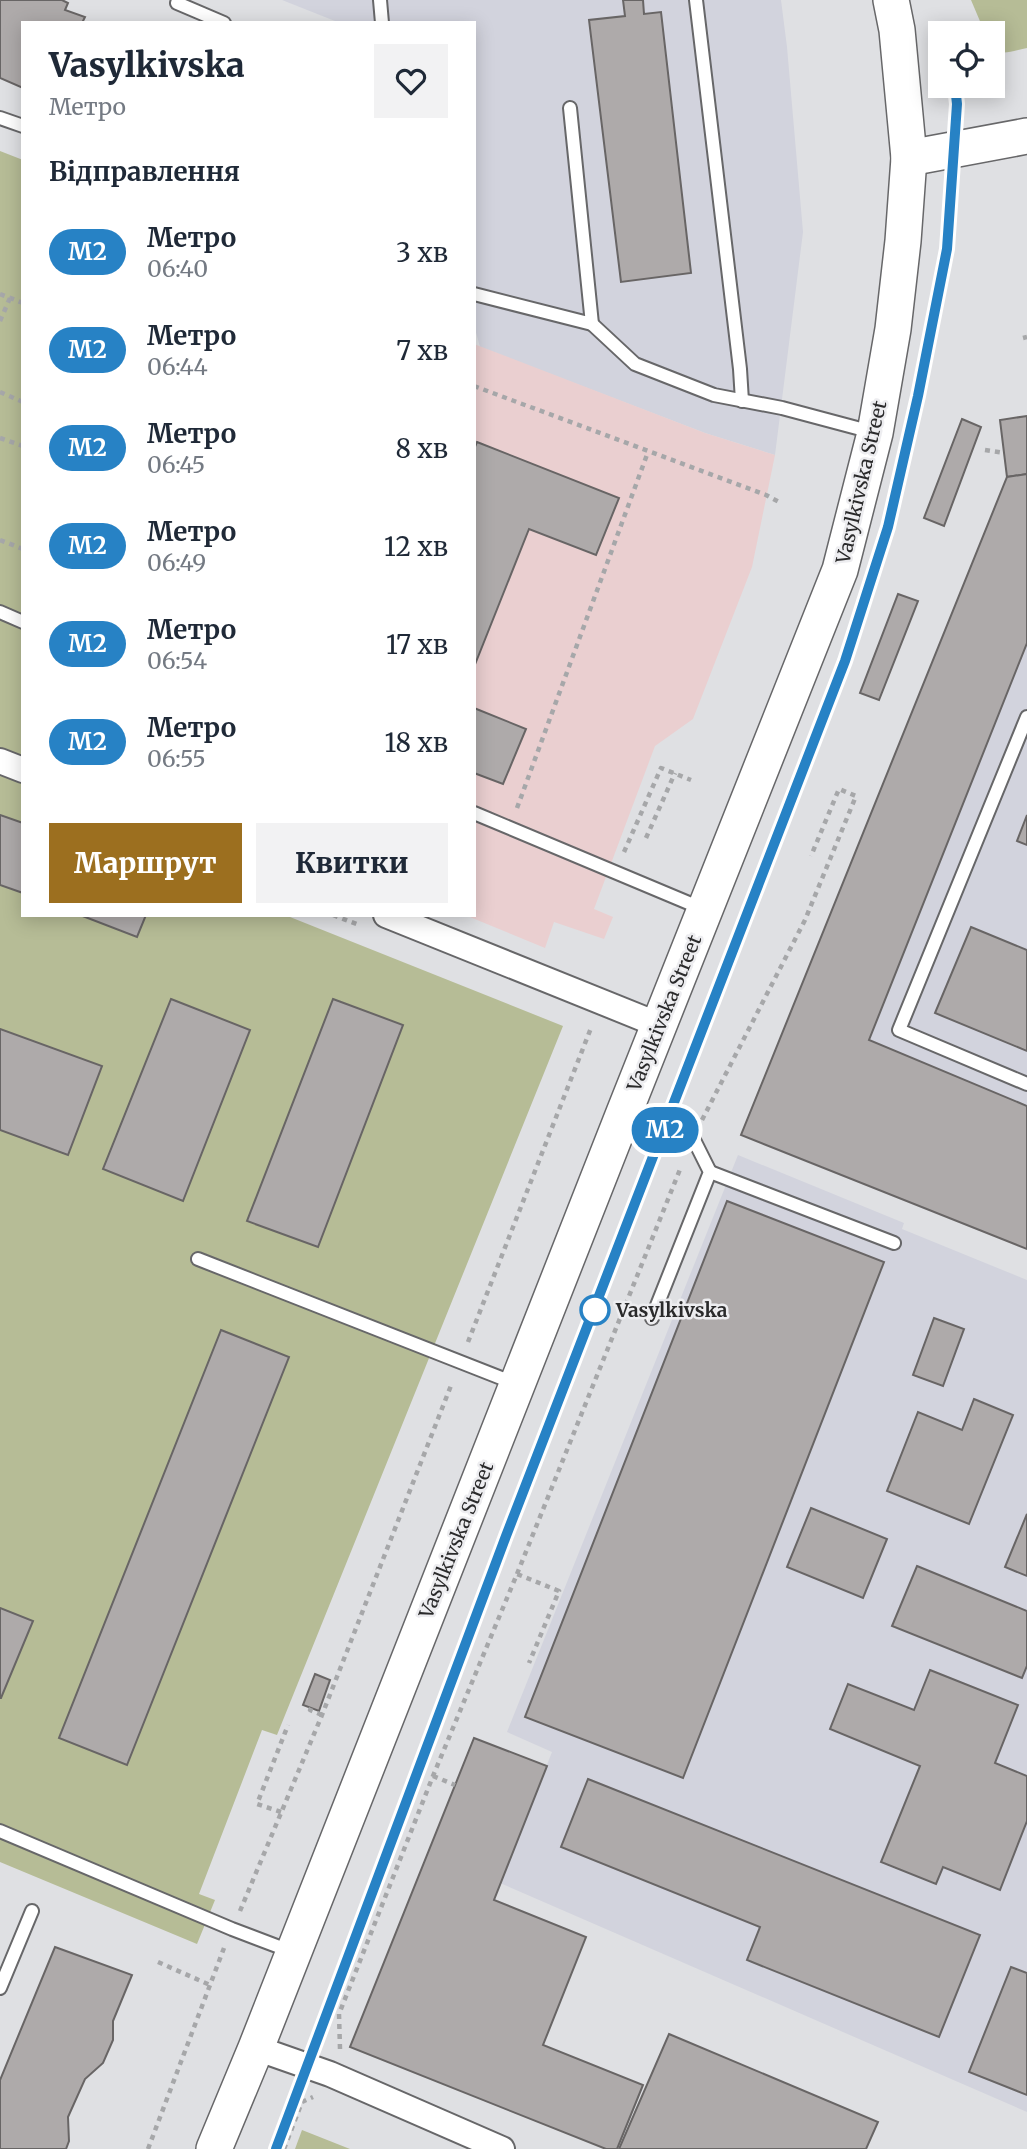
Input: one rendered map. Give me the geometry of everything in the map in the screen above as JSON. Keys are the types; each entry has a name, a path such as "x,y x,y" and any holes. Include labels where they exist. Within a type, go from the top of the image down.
{"main road":[{"name":"Vasylkivska Street","path":"215,2149 840,570 875,433 893,329 904,240 909,158 897,30 891,0"},
{"path":"909,158 1027,136"}],"street":[{"path":"0,761 21,769"},
{"path":"391,917 659,1025"},
{"path":"256,2048 330,2074 502,2149"}],"lane":[{"path":"380,0 382,21"},
{"path":"696,0 742,401"},
{"path":"177,3 218,21"},
{"path":"570,108 592,324"},
{"path":"0,118 21,126"},
{"path":"476,295 592,324 635,364 714,395 782,408 875,433"},
{"path":"0,612 21,621"},
{"path":"1027,717 899,1030 1027,1084"},
{"path":"476,814 706,910"},
{"path":"624,1112 693,1138 710,1172 894,1243"},
{"path":"652,1318 710,1172"},
{"path":"198,1259 518,1385"},
{"path":"0,1831 232,1929 294,1952"},
{"path":"0,1988 32,1911"}],"path":[{"path":"0,294 21,302"},
{"path":"0,321 10,298"},
{"path":"476,387 766,495 781,503"},
{"path":"0,392 21,401"},
{"path":"0,438 21,445"},
{"path":"985,450 1004,453"},
{"path":"509,828 648,452"},
{"path":"0,540 21,548"},
{"path":"635,858 624,853 661,768 691,780"},
{"path":"646,838 675,773"},
{"path":"811,856 839,789"},
{"path":"148,2149 232,1929 322,1715 594,1018"},
{"path":"340,2050 339,2014 433,1776 517,1574 559,1591 528,1663"},
{"path":"311,1708 310,1710 322,1715"},
{"path":"281,1812 257,1804 288,1725"},
{"path":"433,1776 455,1785"},
{"path":"158,1962 210,1985"},
{"path":"284,2149 302,2102 323,2094"}],"shaded area":[{"path":"282,0 781,0 803,232 775,455 705,433 480,347 476,332 476,21 335,21"},
{"path":"476,345 705,433 775,455 752,567 693,719 655,746 594,909 613,917 604,939 554,922 545,948 470,917 476,917"},
{"path":"1027,643 1027,1106 869,1040"},
{"path":"738,1155 904,1223 902,1229 1027,1280 1027,2112 500,1883 552,1752 507,1732"}],"green space":[{"path":"971,0 1027,0 1027,48 1005,52 1005,21 980,21"},
{"path":"0,151 21,159 21,917 290,917 563,1026 277,1735 262,1730 199,1894 215,1900 197,1944 0,1862"},
{"path":"302,2130 350,2149 295,2149"}],"building":[{"path":"0,0 62,0 68,3 65,10 85,17 83,21 21,21 21,87 0,78"},
{"path":"623,0 643,0 644,14 661,12 691,273 621,282 589,20 625,16"},
{"path":"1027,416 1027,474 1007,477 1000,420"},
{"path":"962,419 981,427 944,526 924,518"},
{"path":"477,442 619,498 596,555 529,529 476,662"},
{"path":"1027,474 1027,643 869,1040 1027,1106 1027,1249 741,1135 1007,477"},
{"path":"898,594 918,601 879,700 860,693"},
{"path":"476,709 526,729 503,784 476,774"},
{"path":"0,815 21,822 21,892 0,885"},
{"path":"1027,815 1027,845 1017,841"},
{"path":"85,917 145,917 137,937"},
{"path":"971,927 1027,950 1027,1051 935,1013"},
{"path":"171,999 250,1030 183,1201 103,1169"},
{"path":"333,999 403,1025 318,1247 247,1221"},
{"path":"0,1029 102,1066 68,1155 0,1130"},
{"path":"727,1201 884,1262 683,1778 525,1717"},
{"path":"934,1318 964,1329 943,1386 913,1375"},
{"path":"221,1330 289,1357 127,1765 59,1738"},
{"path":"974,1399 1013,1415 969,1524 887,1491 918,1412 962,1430"},
{"path":"811,1508 887,1539 863,1598 787,1567"},
{"path":"1027,1514 1027,1576 1005,1567"},
{"path":"917,1566 1027,1611 1027,1666 1022,1678 892,1626"},
{"path":"0,1608 33,1621 1,1698 0,1698"},
{"path":"930,1670 1018,1705 995,1763 1027,1776 1027,1821 1000,1890 943,1867 936,1884 881,1862 920,1766 830,1729 848,1684 914,1710"},
{"path":"315,1674 330,1680 319,1711 303,1705"},
{"path":"474,1738 547,1766 494,1900 586,1937 543,2045 643,2085 617,2149 606,2149 350,2047"},
{"path":"588,1779 980,1935 939,2037 747,1960 760,1927 561,1847"},
{"path":"55,1947 132,1975 113,2021 113,2040 103,2063 85,2079 68,2117 69,2141 66,2149 0,2149 0,2080"},
{"path":"1011,1967 1027,1973 1027,2095 969,2072"},
{"path":"669,2034 878,2122 866,2149 619,2149"}],"metro line":[{"name":"M2","path":"276,2149 506,1536 845,661 888,527 918,396 947,249 956,98"}],"place":[{"name":"Vasylkivska","path":"595,1310"}]}
